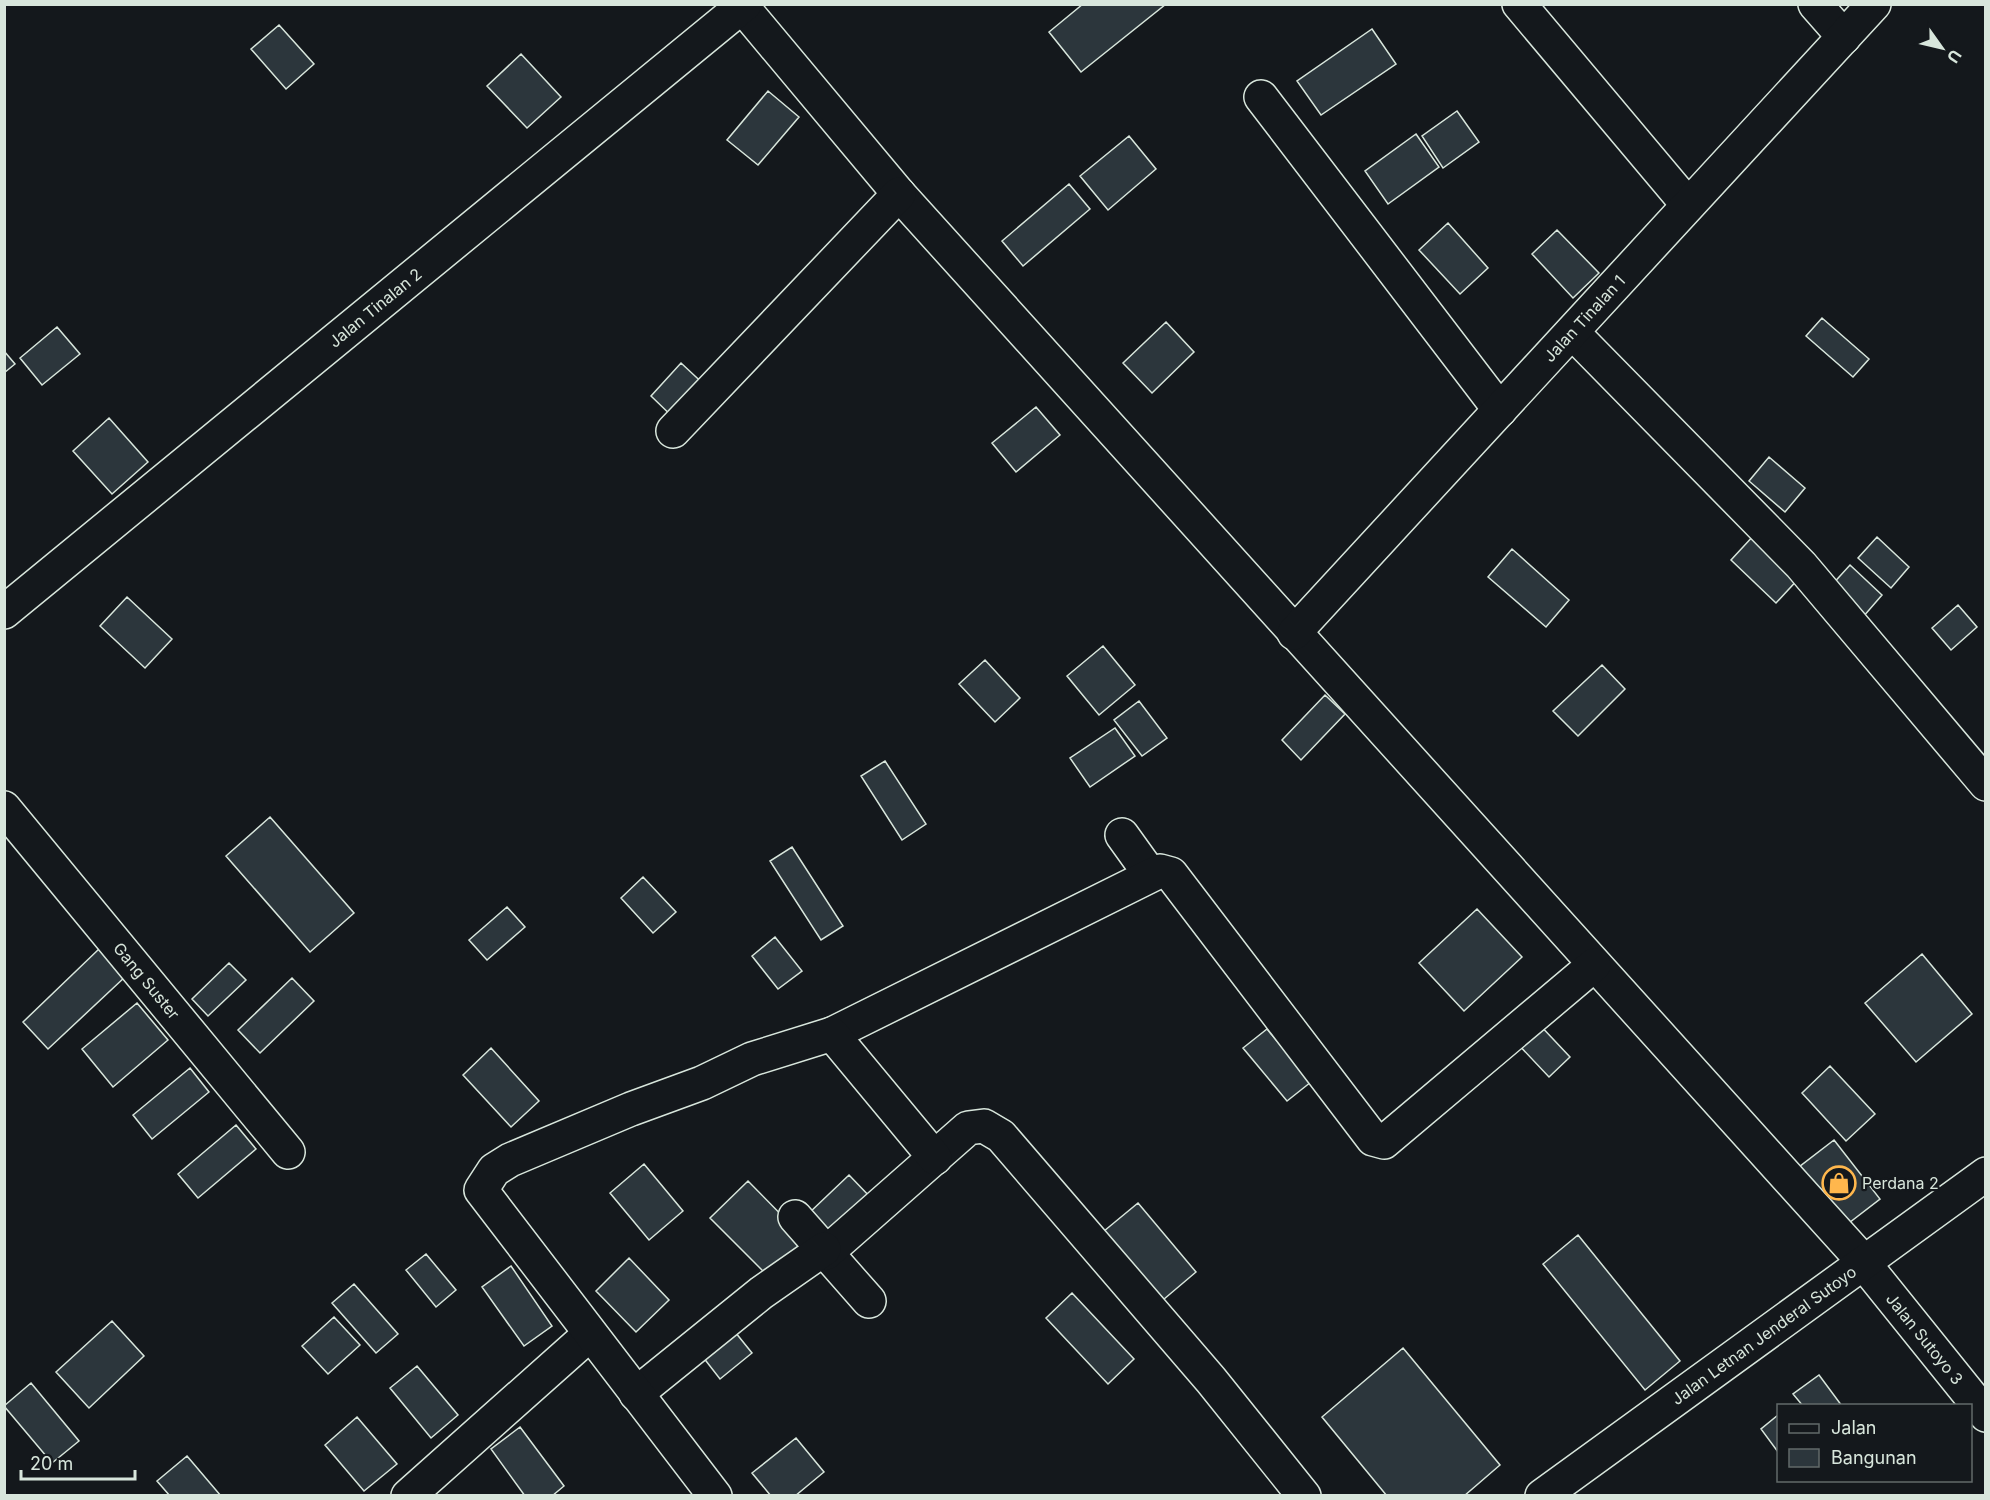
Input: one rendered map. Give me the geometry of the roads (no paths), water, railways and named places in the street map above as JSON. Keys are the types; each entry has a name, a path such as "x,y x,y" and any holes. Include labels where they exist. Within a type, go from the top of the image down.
{"street":[{"path":"1520,4 1688,205"},
{"path":"1815,4 1844,37"},
{"name":"Jalan Tinalan 1","path":"1294,633 1874,4"},
{"name":"Jalan Sutoyo 3","path":"742,5 899,194 1863,1263 1986,1415"},
{"name":"Jalan Tinalan 2","path":"7,604 742,5"},
{"path":"1261,97 1500,410"},
{"path":"673,431 899,194"},
{"path":"1572,332 1801,565 1986,784"},
{"name":"Gang Suster","path":"4,808 288,1152"},
{"path":"1122,836 1149,874"},
{"path":"715,1496 481,1190 487,1178 510,1160 631,1109 702,1083 752,1059 832,1034 1149,874 1160,871 1171,874 1377,1142 1384,1142 1394,1134 1594,965"},
{"path":"832,1034 935,1158"},
{"path":"636,1394 760,1293 825,1251 968,1128 984,1126 1001,1136 1211,1380 1304,1496"},
{"name":"Jalan Letnan Jenderal Sutoyo","path":"1542,1496 1986,1174"},
{"path":"795,1217 869,1301"},
{"path":"408,1496 590,1334"}],"place":[{"name":"Perdana 2","path":"1839,1183"}]}
